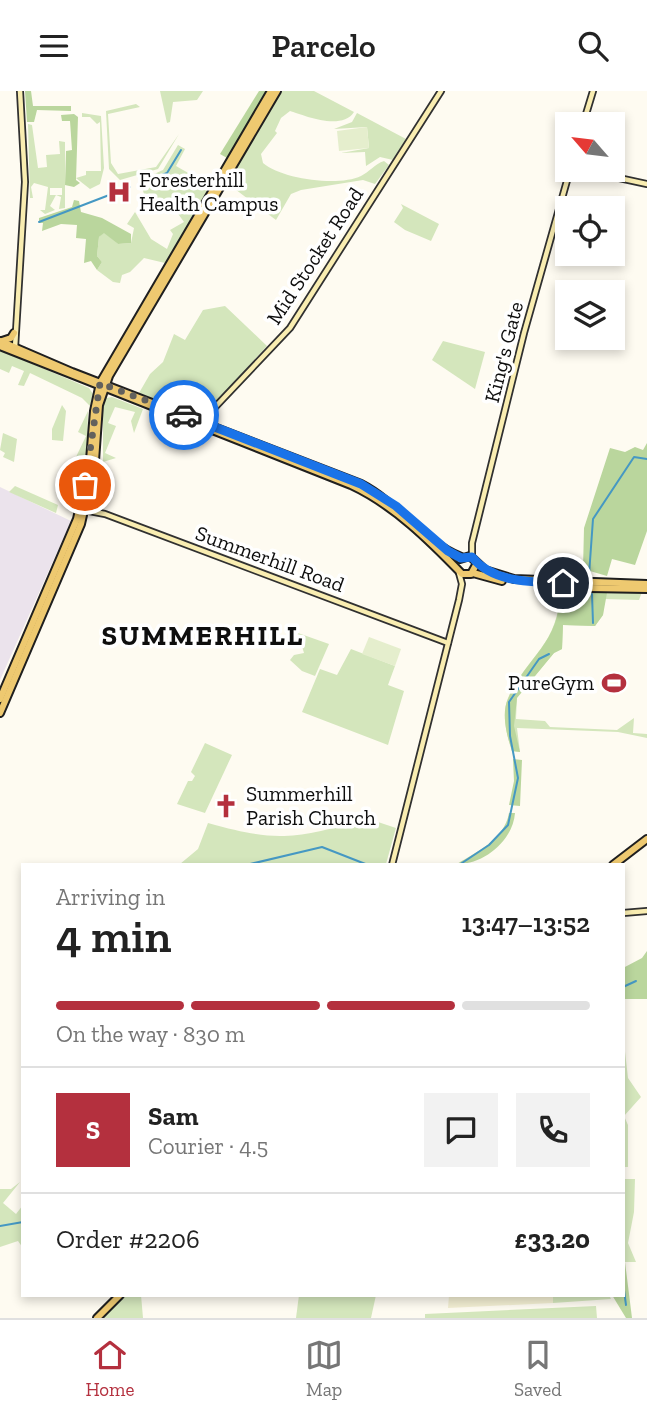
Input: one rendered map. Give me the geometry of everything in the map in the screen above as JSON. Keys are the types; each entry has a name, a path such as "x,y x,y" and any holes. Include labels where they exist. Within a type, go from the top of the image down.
{"main road":[{"path":"0,713 82,510 102,386 271,91"},
{"path":"102,386 276,91"},
{"path":"0,340 9,339 14,333"},
{"path":"0,340 13,349 102,386 367,487 396,506 441,546 466,557 489,572 527,581 647,585"},
{"path":"0,347 13,349"},
{"path":"201,424 369,494 389,507 458,569 471,574 534,586 647,585"},
{"path":"0,699 82,510"},
{"path":"458,569 466,557"},
{"path":"471,574 476,565"},
{"path":"615,863 647,839"},
{"path":"97,1318 118,1297"}],"street":[{"path":"13,349 23,243 25,172 20,91"},
{"name":"Mid Stocket Road","path":"201,424 290,328 441,91"},
{"path":"587,112 593,91"},
{"path":"625,179 647,184"},
{"name":"King's Gate","path":"466,557 472,543 524,333 567,182"},
{"path":"13,349 23,243"},
{"name":"Summerhill Road","path":"82,510 105,514 448,643"},
{"path":"393,863 462,584 458,569"},
{"path":"462,584 471,574"},
{"path":"625,913 647,911"}],"shaded area":[{"path":"0,487 71,521 0,680"},
{"path":"449,1297 553,1297 553,1303 448,1308"}],"green space":[{"path":"25,91 31,91 33,106 71,106 71,111 37,110 34,122 27,122"},
{"path":"160,91 203,91 197,100 173,102 170,122 167,123"},
{"path":"259,91 267,91 227,158 220,154"},
{"path":"282,91 314,91 354,112 348,118 331,121 290,111 281,118 275,131 277,133 261,154 263,163 296,177 339,181 361,176 384,161 389,165 375,184 363,180 301,190 291,194 276,220 227,183"},
{"path":"136,104 140,107 108,114 111,163 118,174 156,167 179,134 158,169 120,180 109,169 106,111"},
{"path":"82,113 101,116 104,168 100,184 90,189 76,178 86,175 86,171 101,171 100,122 97,124 90,117 82,117"},
{"path":"357,113 406,139 393,160 380,157 366,166 365,152 341,153 369,148 367,127 334,129 352,122"},
{"path":"74,114 78,117 76,180 80,183 74,187 65,185 66,151 72,150 70,121 62,121 61,115"},
{"path":"28,124 32,125 38,168 47,167 46,155 60,154 59,141 65,142 65,208 59,209 61,197 56,195 50,206 55,210 45,214 40,210 45,210 48,187 34,183 31,187 33,198 30,198","holes":["50,188 62,188 62,195 50,195"]},
{"path":"367,127 369,148 339,151 337,131"},
{"path":"178,145 185,149 176,166 211,186 165,263 144,258 130,272 122,275 120,283 113,282 97,270 102,262 97,256 99,237 104,232 118,244 131,243 134,228 127,224 135,212 151,239 167,249 173,234 170,230 184,222 171,204 144,194 141,184 143,179 163,170"},
{"path":"74,200 79,201 81,212 102,218 131,234 131,243 118,244 104,233 99,237 97,256 102,262 97,270 91,261 84,263 86,239 76,238 77,225 61,224 42,231 43,223 39,223 39,218 72,207"},
{"path":"401,204 439,224 431,241 394,222 403,208"},
{"path":"225,306 267,346 201,418 139,393 150,374 163,362 174,334 185,340 203,310"},
{"path":"443,341 485,352 475,389 432,360"},
{"path":"0,350 89,388 93,394 90,406 82,398 30,373 24,386 18,385 24,371 12,366 9,373 0,369"},
{"path":"112,397 143,409 134,433 131,421 135,412 115,407 108,423 116,426 105,453 116,458 103,462 103,404 106,398"},
{"path":"62,405 66,411 63,441 52,440 52,429"},
{"path":"88,411 85,473 79,495 74,503 81,486 74,482 83,461 76,457 86,436 78,432"},
{"path":"3,433 17,439 14,462 3,457 5,453 0,450"},
{"path":"647,443 647,531 635,565 612,559 607,576 583,569 584,528 610,448 625,452 635,447 643,450"},
{"path":"15,486 58,505 56,513 9,492"},
{"path":"560,589 642,592 639,600 604,599 603,615 595,626 563,625 562,649 554,653 517,697 516,719 545,721 550,727 617,730 634,718 633,733 647,734 647,738 618,732 517,728 520,752 512,751 506,725 506,704 524,670 548,637 558,608"},
{"path":"560,589 607,593 603,615 595,626 563,625 562,649 554,653 517,698 514,726 520,752 512,751 506,725 506,705 524,671 549,636 559,608"},
{"path":"298,633 329,644 315,676 302,671 290,660 294,655 304,653"},
{"path":"369,637 401,649 395,666 362,654"},
{"path":"351,649 395,666 388,685 404,691 388,745 302,712 320,669 337,675"},
{"path":"205,743 232,755 205,813 177,804 188,781 192,781 195,776 191,772"},
{"path":"513,759 522,760 520,806 509,805 514,781"},
{"path":"509,813 515,813 509,833 495,849 477,860 459,863 496,838"},
{"path":"363,821 375,821 396,828 386,863 181,863 198,849 208,823 270,836 319,831"},
{"path":"647,951 647,999 625,999 625,967 642,958"},
{"path":"625,1052 628,1078 641,1097 625,1115"},
{"path":"625,1118 628,1125 628,1167 625,1167"},
{"path":"625,1179 635,1179 634,1212 628,1243 636,1262 625,1262"},
{"path":"20,1182 3,1203 16,1214 21,1208 21,1245 18,1241 0,1247 0,1189 11,1189"},
{"path":"625,1262 632,1318 626,1318 613,1297 625,1297"},
{"path":"122,1297 141,1297 143,1318 102,1318"},
{"path":"299,1297 376,1297 371,1318 296,1318"},
{"path":"553,1297 611,1299 553,1303"},
{"path":"596,1306 597,1318 425,1318 425,1314"}],"waterway":[{"path":"142,183 167,173 181,150"},
{"path":"39,222 130,187"},
{"path":"589,575 593,519 634,457 647,459"},
{"path":"592,594 593,623"},
{"path":"462,863 489,845 508,825 518,778 510,736 509,702 539,659 549,654"},
{"path":"254,863 322,847 363,863"},
{"path":"625,986 636,981"},
{"path":"0,1226 21,1222"},
{"path":"625,1297 626,1305"}],"way so far":[{"path":"85,485 100,383 184,415"}],"place":[{"name":"Foresterhill Health Campus","path":"119,192"},
{"name":"PureGym","path":"614,683"},
{"name":"Summerhill Parish Church","path":"226,806"}],"district":[{"name":"SUMMERHILL","path":"203,635"}],"route":[{"path":"184,415 361,484 396,506 448,551 461,558 472,557 476,565 489,572 527,581 563,583"}]}
